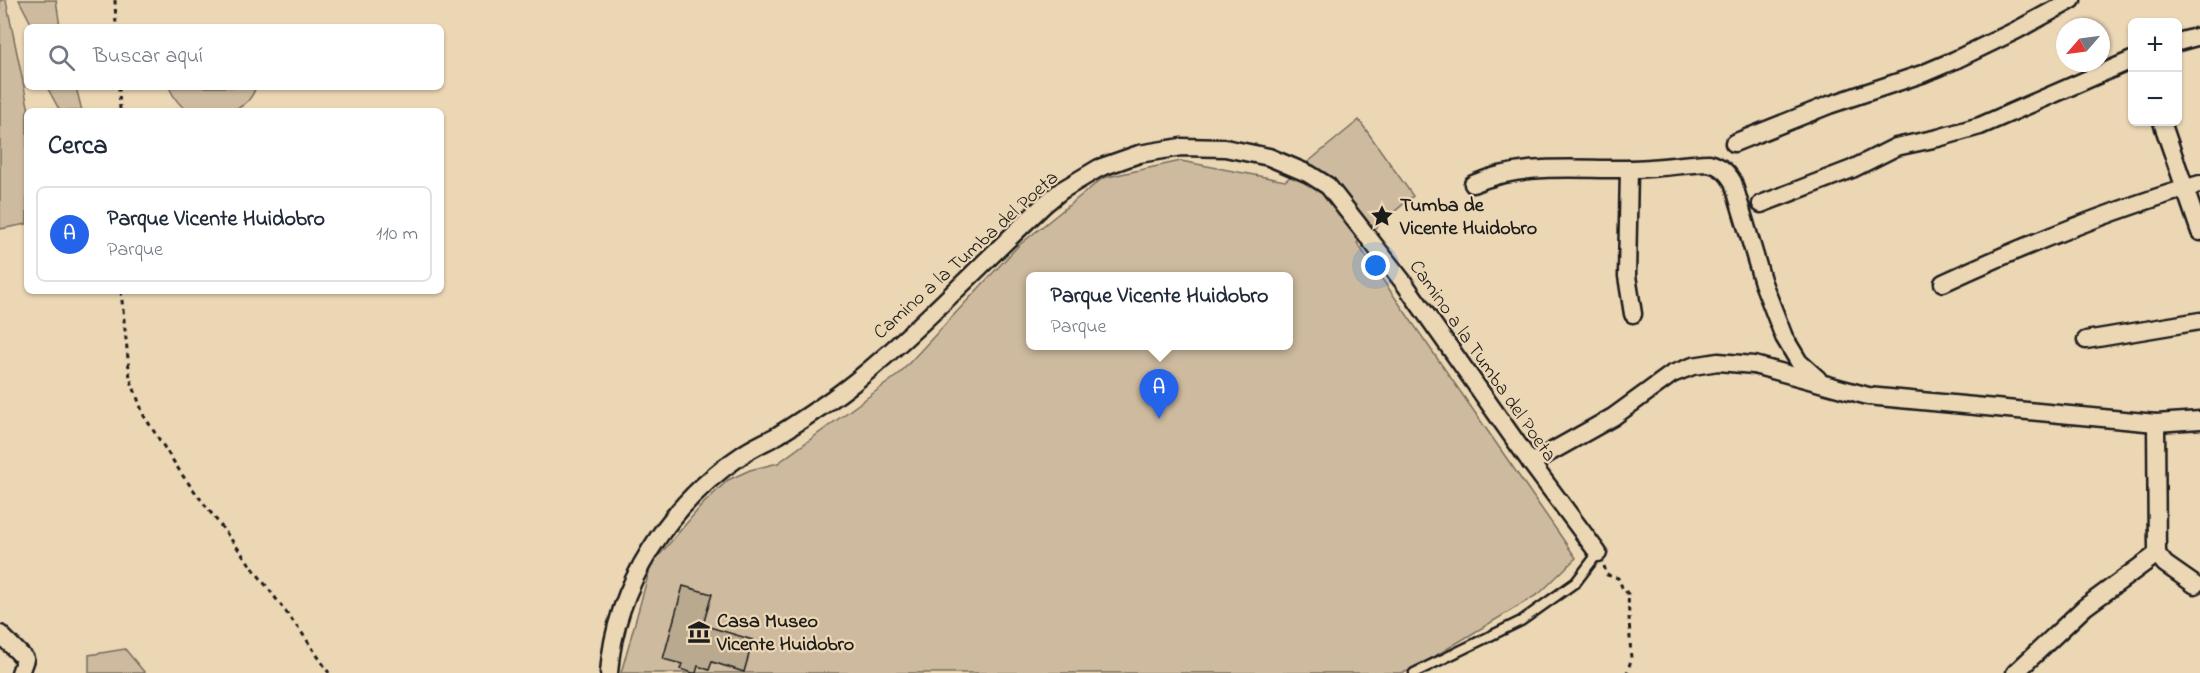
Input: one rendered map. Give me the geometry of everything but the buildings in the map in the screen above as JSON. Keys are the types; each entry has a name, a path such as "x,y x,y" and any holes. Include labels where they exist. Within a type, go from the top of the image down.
{"street":[{"path":"1734,143 1828,105 1947,64 2072,0"},
{"path":"2182,41 2200,36"},
{"path":"1761,204 1852,169 1896,147 1980,126 2128,62"},
{"path":"2164,126 2193,186 2200,232"},
{"name":"Camino a la Tumba del Poeta","path":"609,673 622,611 641,567 666,526 699,489 744,453 803,419 854,382 1062,190 1099,168 1139,154 1171,148 1203,146 1247,151 1289,165 1328,186 1404,283 1531,463 1598,553"},
{"path":"1473,184 1500,174 1526,169 1629,169 1717,165 1730,175 1734,182 1763,283 1784,338 1799,362 1829,385"},
{"path":"1629,169 1627,276 1633,314"},
{"path":"1943,283 2059,232 2193,186"},
{"path":"2086,340 2200,321"},
{"path":"1531,463 1613,417 1672,374 1693,366 1718,362 1754,365 1868,396 2156,423 2200,420"},
{"path":"2156,423 2157,554 2165,564 2195,585"},
{"path":"2016,673 2085,607 2157,554"},
{"path":"0,634 25,668"}],"lane":[{"path":"1414,673 1521,621 1576,582 1598,553"}],"path":[{"path":"115,0 116,24"},
{"path":"119,90 120,108"},
{"path":"121,294 130,378 144,417 183,476 302,633 329,673"},
{"path":"1598,553 1607,575 1618,578 1628,594 1631,660 1627,673"}],"shaded area":[{"path":"0,0 6,0 28,108 24,108 24,225 0,229"},
{"path":"19,0 56,0 60,24 31,24"},
{"path":"49,90 77,90 81,108 58,108"},
{"path":"171,90 254,90 248,101 238,108 185,108"},
{"path":"1359,120 1413,196 1357,243 1576,558 1540,593 1412,670 1401,673 621,673 651,565 702,505 728,480 750,470 778,463 898,375 1018,246 1103,178 1181,161 1285,181"},
{"path":"125,649 145,673 89,673 89,655"}],"place":[{"name":"Tumba de Vicente Huidobro","path":"1382,216"},
{"name":"Parque Vicente Huidobro","path":"1159,419"},
{"name":"Casa Museo Vicente Huidobro","path":"699,632"}]}
